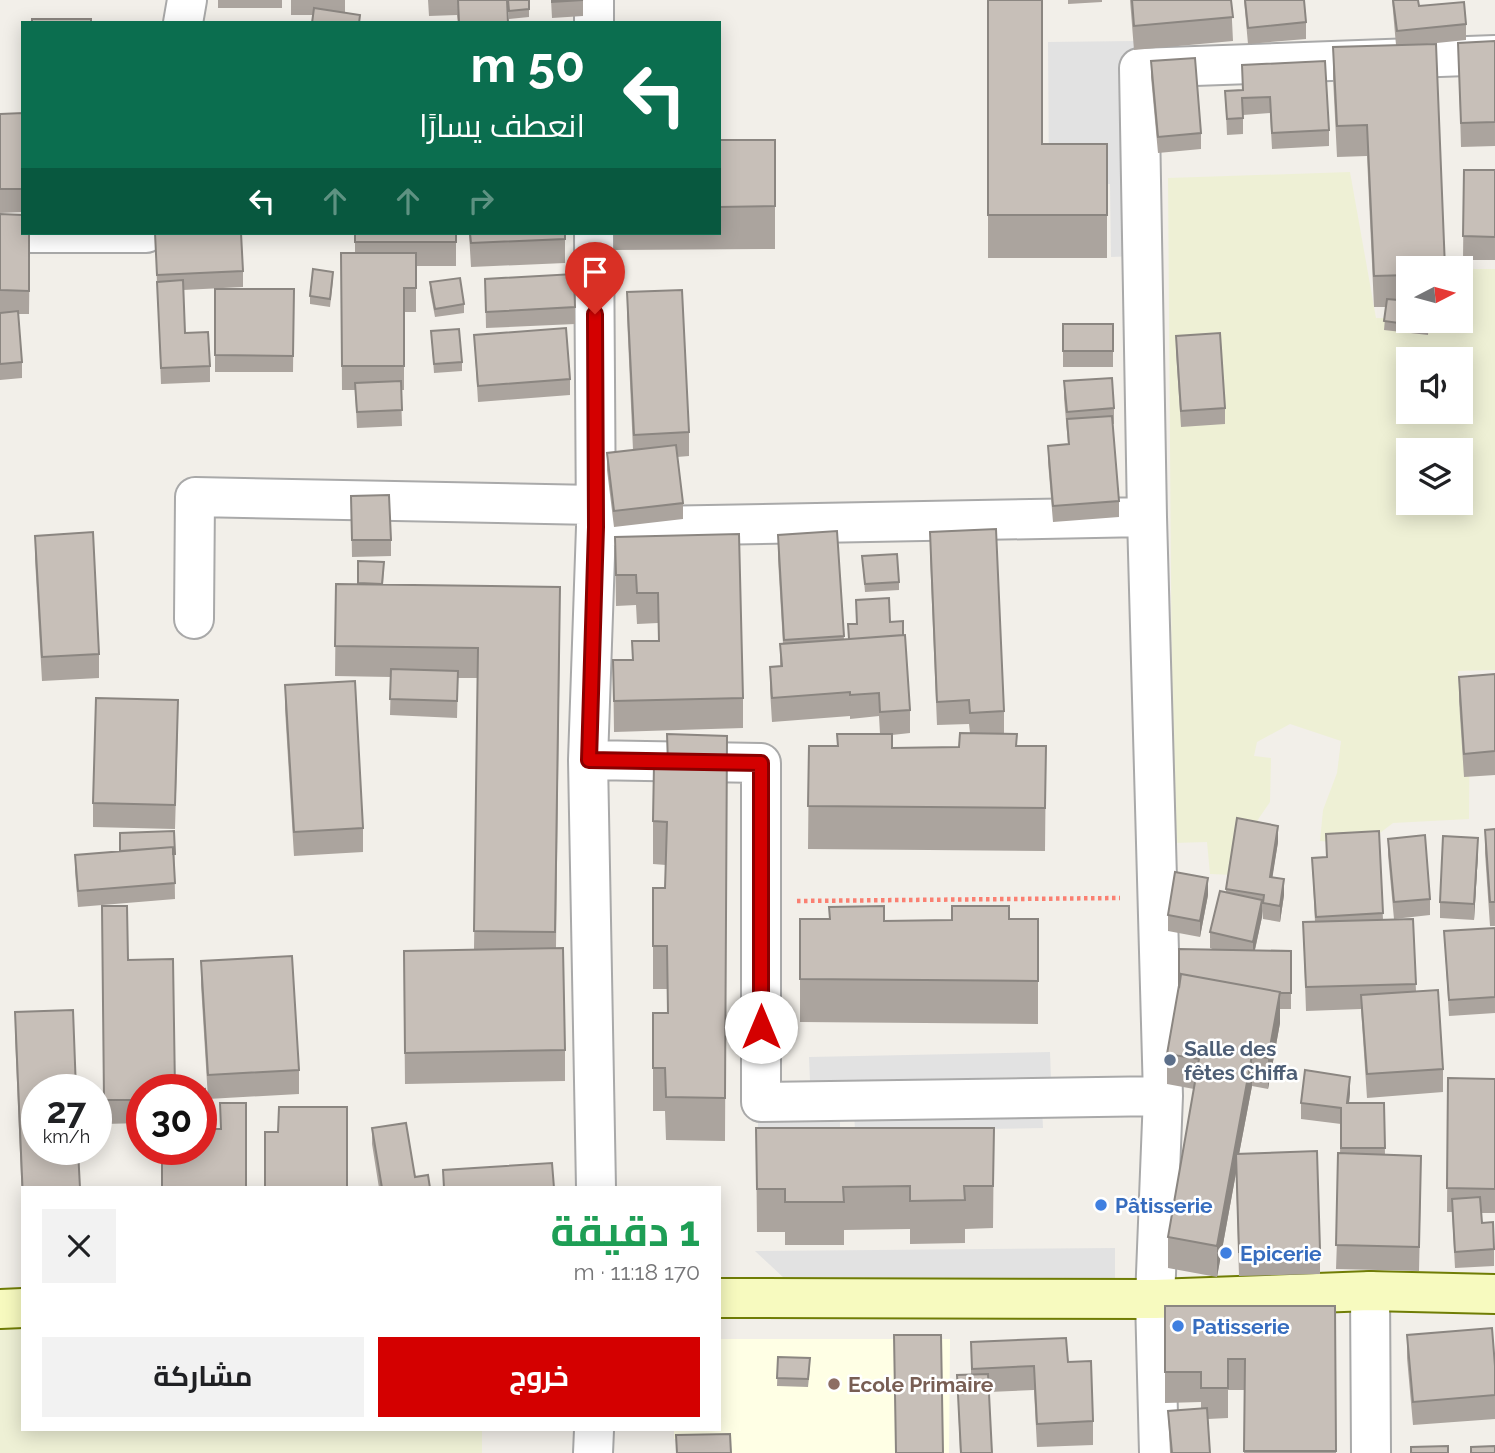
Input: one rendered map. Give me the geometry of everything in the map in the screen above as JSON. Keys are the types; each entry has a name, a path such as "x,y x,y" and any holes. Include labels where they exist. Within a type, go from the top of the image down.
{"main road":[{"path":"721,1298 1156,1299 1370,1291 1495,1294"},
{"path":"0,1309 21,1308"}],"street":[{"path":"183,21 187,0"},
{"path":"594,0 594,21"},
{"path":"1159,1453 1156,1299 1163,1096 1147,517 1139,68 1495,55"},
{"path":"0,232 21,233"},
{"path":"594,235 596,516 589,760 596,1186"},
{"path":"194,619 195,497 596,516 1147,517"},
{"path":"589,760 761,763 761,1102 1163,1096"},
{"path":"1370,1291 1371,1453"},
{"path":"593,1453 594,1431"}],"path":[{"path":"761,902 1158,898"}],"shaded area":[{"path":"1135,41 1137,256 1111,257 1110,184 1049,184 1048,42"},
{"path":"1350,172 1376,318 1396,318 1396,333 1473,333 1474,269 1495,269 1495,670 1458,671 1459,686 1470,687 1469,819 1393,823 1364,845 1320,841 1323,810 1337,773 1341,741 1290,724 1257,742 1254,756 1271,758 1270,802 1259,818 1233,875 1210,874 1207,842 1173,843 1168,178"},
{"path":"1050,1052 1051,1080 1038,1091 1038,1077 810,1081 809,1057"},
{"path":"1042,1106 1043,1128 855,1131 854,1109"},
{"path":"840,1107 840,1128 758,1129 758,1108"},
{"path":"1115,1248 1115,1290 799,1292 755,1251"},
{"path":"0,1309 21,1309 21,1431 482,1431 482,1453 0,1453"},
{"name":"Ecole Primaire","path":"721,1339 950,1339 949,1453 687,1453 698,1439 674,1439 674,1431 721,1431"}],"building":[{"path":"458,0 507,0 508,21 459,21"},
{"path":"508,0 529,0 529,9 509,11"},
{"path":"552,0 583,0 552,2"},
{"path":"988,0 1042,0 1042,144 1107,144 1107,215 988,215"},
{"path":"1132,0 1231,0 1233,17 1134,26"},
{"path":"1245,0 1304,0 1306,22 1248,28"},
{"path":"1393,0 1418,0 1419,6 1464,2 1466,24 1397,31"},
{"path":"314,8 360,15 359,21 312,21"},
{"path":"32,19 91,19 91,21"},
{"path":"1495,41 1495,122 1461,123 1458,43"},
{"path":"1436,44 1445,256 1396,256 1396,275 1374,276 1367,125 1337,126 1333,47"},
{"path":"1195,58 1201,133 1158,137 1151,61"},
{"path":"1325,61 1329,130 1272,133 1270,97 1242,98 1243,118 1227,119 1225,91 1243,90 1242,65"},
{"path":"21,113 21,189 0,189 0,114"},
{"path":"721,140 775,140 775,206 721,207"},
{"path":"1464,170 1495,170 1495,237 1463,236"},
{"path":"0,214 21,215 21,235 29,235 29,291 0,290"},
{"path":"155,235 241,235 243,271 157,275"},
{"path":"355,235 456,235 456,242 355,242"},
{"path":"470,235 565,235 565,239 471,243"},
{"path":"341,253 416,253 416,288 404,288 404,366 342,366"},
{"path":"313,269 333,272 330,299 310,296"},
{"path":"574,274 575,307 486,312 485,279"},
{"path":"460,278 464,304 435,309 430,282"},
{"path":"183,280 185,333 208,332 210,366 161,368 157,282"},
{"path":"215,289 294,289 293,356 215,355"},
{"path":"682,290 689,432 634,435 627,292"},
{"path":"1387,299 1396,300 1396,323 1384,321"},
{"path":"18,311 22,362 0,364 0,313"},
{"path":"1063,324 1113,324 1113,351 1063,351"},
{"path":"566,328 570,379 478,386 474,335"},
{"path":"459,329 462,362 434,364 431,331"},
{"path":"1220,333 1225,408 1181,411 1176,336"},
{"path":"1112,378 1114,408 1067,412 1064,381"},
{"path":"401,381 402,410 357,412 355,383"},
{"path":"1112,416 1119,501 1053,506 1048,446 1069,444 1067,419"},
{"path":"676,445 683,503 614,511 607,453"},
{"path":"389,495 391,540 352,540 351,496"},
{"path":"996,529 1004,711 970,713 969,700 937,702 930,532"},
{"path":"837,531 844,636 784,640 778,535"},
{"path":"93,532 99,654 42,657 35,536"},
{"path":"739,534 743,698 614,701 613,660 633,660 632,641 659,641 658,593 637,593 636,575 616,575 615,537"},
{"path":"897,554 899,582 865,584 862,556"},
{"path":"358,561 384,562 382,584 358,583"},
{"path":"336,584 560,587 555,932 474,931 478,648 335,646"},
{"path":"889,598 890,622 903,621 903,635 849,639 848,624 857,624 856,600"},
{"path":"905,635 910,710 880,712 879,693 850,695 850,692 772,698 770,667 782,666 780,644"},
{"path":"391,669 458,671 457,701 390,699"},
{"path":"1495,674 1495,751 1464,754 1459,677"},
{"path":"355,681 363,828 294,832 285,685"},
{"path":"96,698 178,700 175,805 93,803"},
{"path":"960,733 1017,734 1016,746 1046,746 1045,808 808,806 809,746 838,746 837,734 892,734 892,748 959,747"},
{"path":"667,734 727,736 725,1098 666,1097 665,1068 653,1068 653,1013 668,1013 667,946 653,946 653,888 665,888 667,822 653,821 654,764 668,764"},
{"path":"1237,818 1278,826 1270,877 1284,879 1280,906 1263,903 1264,895 1226,889"},
{"path":"1495,829 1495,902 1490,902 1485,830"},
{"path":"174,831 175,854 173,847 120,851 120,833"},
{"path":"1379,831 1383,913 1316,917 1312,858 1327,857 1326,834"},
{"path":"1425,835 1430,899 1394,902 1388,839"},
{"path":"1443,836 1478,838 1474,904 1440,902"},
{"path":"173,847 175,883 78,891 75,855"},
{"path":"1175,872 1208,878 1200,921 1168,915"},
{"path":"1220,891 1262,900 1253,942 1210,932"},
{"path":"102,906 127,906 128,960 173,959 175,1074 126,1074 126,1100 112,1100 112,1074 104,1074"},
{"path":"884,906 884,921 952,920 952,906 1009,906 1009,919 1038,919 1038,981 800,979 800,919 830,919 829,907"},
{"path":"1413,919 1416,984 1306,987 1303,922"},
{"path":"1495,928 1495,997 1449,1000 1444,931"},
{"path":"563,948 565,1050 405,1053 404,951"},
{"path":"1179,949 1291,951 1291,993 1181,974 1179,988"},
{"path":"292,956 299,1070 208,1074 201,961"},
{"path":"1181,974 1280,992 1268,1058 1252,1055 1217,1246 1168,1237 1199,1059 1167,1054"},
{"path":"1438,990 1443,1069 1367,1074 1361,995"},
{"path":"73,1010 75,1074 21,1074 21,1153 15,1012"},
{"path":"1305,1070 1350,1077 1347,1103 1384,1103 1385,1148 1341,1148 1341,1108 1301,1103"},
{"path":"1448,1078 1495,1079 1495,1189 1447,1188"},
{"path":"220,1103 246,1103 246,1186 162,1186 162,1165 217,1165 217,1129 221,1129"},
{"path":"279,1107 347,1107 347,1186 265,1186 265,1132 278,1132"},
{"path":"406,1123 415,1177 428,1175 430,1186 382,1186 372,1128"},
{"path":"756,1128 994,1128 993,1186 964,1186 965,1200 910,1201 910,1186 843,1187 844,1202 785,1202 785,1189 757,1189"},
{"path":"1317,1151 1320,1250 1239,1252 1236,1154"},
{"path":"1338,1153 1421,1156 1419,1247 1336,1245"},
{"path":"552,1163 554,1186 444,1186 443,1170"},
{"path":"22,1165 79,1165 80,1186 22,1186"},
{"path":"1480,1197 1482,1223 1493,1222 1494,1249 1455,1252 1452,1199"},
{"path":"1165,1306 1335,1306 1336,1451 1244,1451 1245,1359 1228,1359 1228,1388 1201,1388 1201,1372 1165,1372"},
{"path":"1492,1328 1495,1395 1413,1402 1407,1335"},
{"path":"894,1335 941,1335 943,1453 896,1453"},
{"path":"1066,1338 1068,1362 1091,1361 1093,1421 1037,1424 1034,1366 972,1369 971,1342"},
{"path":"778,1357 810,1358 808,1379 777,1378"},
{"path":"988,1374 992,1453 961,1453 957,1375"},
{"path":"1207,1408 1210,1453 1172,1453 1168,1411"},
{"path":"730,1434 731,1453 677,1453 676,1435"},
{"path":"1448,1446 1448,1453 1411,1453 1411,1447"},
{"path":"1495,1446 1495,1453 1471,1453 1471,1447"}],"place":[{"name":"Salle des fêtes Chiffa","path":"1170,1060"},
{"name":"Pâtisserie","path":"1101,1205"},
{"name":"Epicerie","path":"1226,1253"},
{"name":"Patisserie","path":"1178,1326"},
{"name":"Ecole Primaire","path":"834,1384"}],"route":[{"path":"595,314 596,527 589,760 761,763 761,1027"}]}
